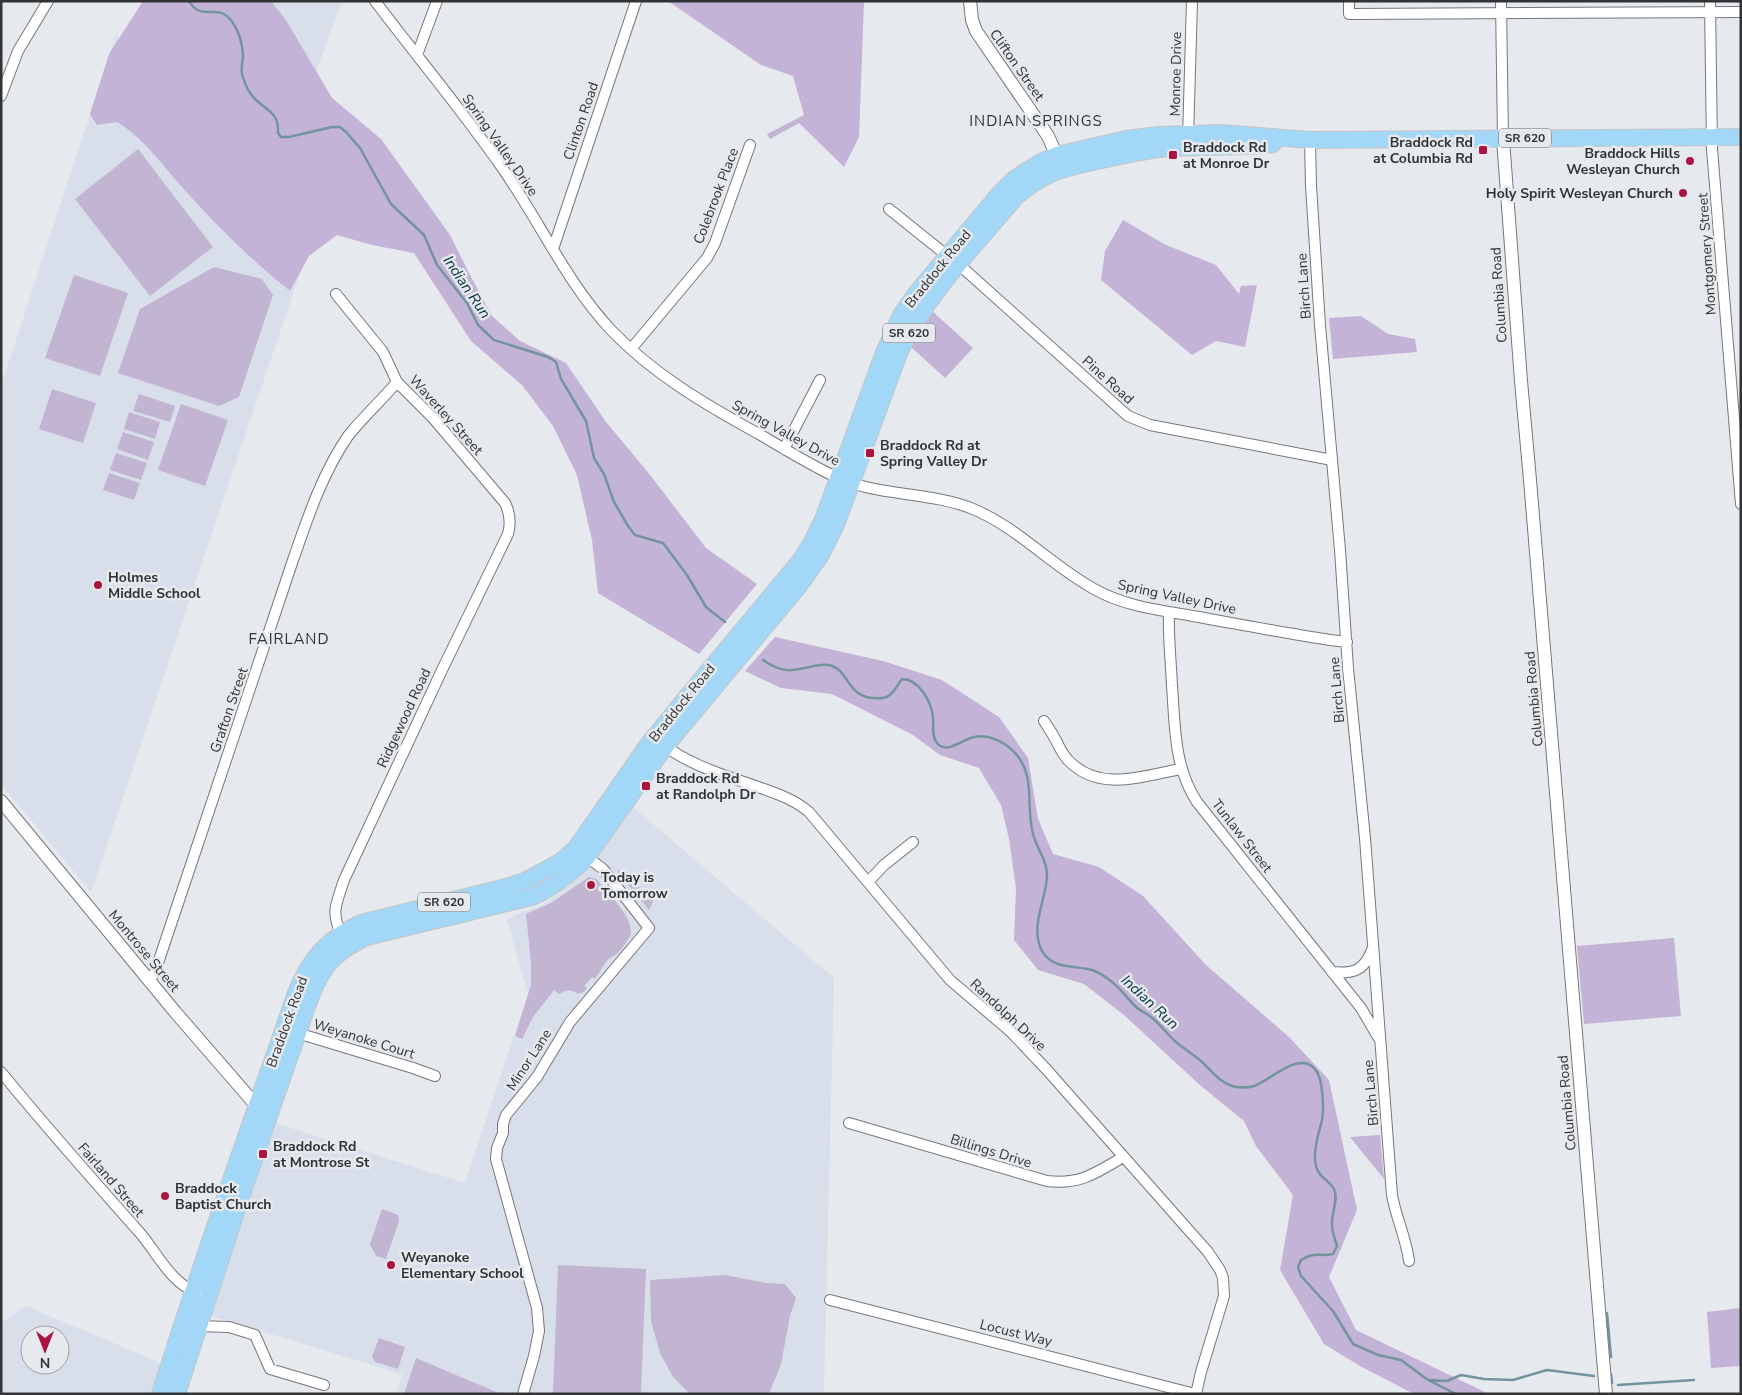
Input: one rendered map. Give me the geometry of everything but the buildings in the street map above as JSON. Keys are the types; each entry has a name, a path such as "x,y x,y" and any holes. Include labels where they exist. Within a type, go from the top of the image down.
{"main road":[{"name":"Braddock Road","path":"177,1394 198,1326 200,1294 256,1106 291,1031 320,976 335,956 343,940 361,923 525,881 581,852 660,742 812,542 845,481 891,334 914,296 1027,187 1060,162 1146,151 1188,140 1260,145 1310,140 1741,137"},
{"name":"Braddock Road","path":"160,1394 268,1118 291,1031"}],"street":[{"path":"1,96 18,51 48,1"},
{"name":"Spring Valley Drive","path":"374,1 480,136 598,316 631,349 676,386 784,449 845,481 934,498 973,509 1004,527 1094,590 1124,602 1285,633 1347,642"},
{"path":"417,55 437,1"},
{"name":"Clinton Road","path":"553,249 636,1"},
{"name":"Clifton Street","path":"970,1 972,20 979,37 1048,136 1060,162"},
{"name":"Monroe Drive","path":"1188,140 1192,1"},
{"path":"1349,1 1348,14 1741,12"},
{"name":"Columbia Road","path":"1501,1 1503,139 1520,381 1531,490 1606,1394"},
{"name":"Montgomery Street","path":"1710,1 1712,137 1741,504"},
{"name":"Birch Lane","path":"1310,140 1315,252 1365,838 1392,1195 1395,1213 1404,1235 1409,1261"},
{"name":"Colebrook Place","path":"631,349 707,258 715,243 750,145"},
{"name":"Pine Road","path":"889,209 953,260 1128,416 1150,426 1332,460"},
{"name":"Waverley Street","path":"336,294 383,352 397,382 433,418 505,503"},
{"path":"784,449 820,380"},
{"name":"Grafton Street","path":"149,981 155,972 317,494 333,461 350,434 397,382"},
{"name":"Ridgewood Road","path":"343,940 334,916 334,909 344,880 508,534 510,516 505,503"},
{"name":"Tunlaw Street","path":"1169,612 1168,629 1175,730 1181,769 1185,781 1198,802 1361,1008 1381,1042"},
{"path":"1044,721 1068,760 1083,773 1091,777 1117,780 1181,769"},
{"name":"Randolph Drive","path":"660,742 681,758 779,794 803,806 824,827 950,980 1011,1032 1208,1252 1223,1278 1224,1296 1196,1394"},
{"name":"Montrose Street","path":"1,801 149,981 268,1118"},
{"path":"868,882 884,865 913,842"},
{"name":"Minor Lane","path":"523,1394 537,1339 537,1308 496,1159 497,1148 503,1133 503,1124 506,1115 541,1071 570,1022 649,928 602,870 581,852"},
{"path":"1332,972 1351,972 1358,969 1369,958 1373,947"},
{"name":"Weyanoke Court","path":"291,1031 435,1076"},
{"name":"Fairland Street","path":"1,1072 141,1235 179,1283 200,1294"},
{"name":"Billings Drive","path":"849,1123 1047,1181 1062,1183 1087,1178 1123,1157"},
{"name":"Locust Way","path":"830,1300 1196,1394"},
{"path":"198,1326 229,1328 255,1335 270,1369 324,1385"}],"shaded area":[{"path":"143,1 271,1 286,20 332,98 381,139 450,235 492,316 520,341 566,363 606,422 647,471 706,548 757,584 699,654 598,593 592,540 577,475 553,426 522,385 471,341 414,253 372,245 337,235 309,256 290,291 261,267 220,228 135,135 117,122 97,125 90,114 109,54"},
{"path":"251,1 342,1 310,88"},
{"path":"668,1 864,1 859,137 844,167 799,123 770,139 767,134 804,115 793,76 761,65"},
{"name":"Holmes Middle School","path":"116,35 301,270 91,892 1,784 1,386"},
{"path":"138,149 213,247 150,296 75,199"},
{"path":"1123,220 1166,245 1216,265 1239,294 1241,286 1257,285 1245,347 1216,341 1192,355 1101,280 1105,251"},
{"path":"214,267 262,279 273,295 239,397 219,406 118,373 140,309"},
{"path":"74,275 128,293 100,376 45,358"},
{"path":"932,311 973,348 945,378 911,347"},
{"path":"1361,316 1388,334 1415,339 1417,352 1333,359 1329,318"},
{"path":"52,389 96,403 83,443 39,429"},
{"path":"139,394 175,406 170,422 133,411"},
{"path":"181,404 228,420 205,486 158,470"},
{"path":"129,412 160,422 155,439 124,429"},
{"path":"123,432 154,442 148,460 117,449"},
{"path":"116,453 147,463 141,480 110,470"},
{"path":"109,473 140,483 134,500 103,490"},
{"path":"775,637 883,661 942,680 999,717 1028,758 1038,819 1053,854 1099,867 1143,896 1206,965 1289,1037 1329,1080 1357,1210 1329,1277 1356,1330 1489,1394 1414,1394 1360,1366 1324,1344 1280,1270 1293,1195 1256,1146 1244,1121 1201,1086 1124,1015 1084,984 1038,970 1014,940 1016,888 1009,839 1001,805 979,768 940,755 913,735 832,694 781,688 745,671"},
{"path":"633,807 834,978 824,1392 821,1392 821,1394 396,1394 402,1374 211,1316 275,1123 465,1183 528,994 507,919 547,902 572,884 587,869"},
{"path":"617,871 654,900 649,910"},
{"path":"589,877 596,879 621,908 630,924 631,932 629,938 618,953 606,962 595,979 592,977 584,986 587,988 584,992 578,994 568,991 559,994 554,990 533,1017 522,1039 515,1036 531,985 531,962 526,914 551,903"},
{"path":"1674,938 1681,1016 1584,1024 1577,946"},
{"path":"1380,1135 1384,1179 1350,1137"},
{"path":"382,1209 398,1215 399,1221 386,1259 376,1256 370,1244"},
{"path":"558,1265 646,1269 641,1394 553,1394"},
{"path":"725,1275 766,1283 785,1284 796,1298 790,1316 781,1364 769,1394 690,1394 673,1377 660,1353 651,1321 650,1280"},
{"path":"26,1306 161,1363 152,1394 1,1394 1,1323"},
{"path":"1741,1308 1741,1366 1711,1368 1707,1312"},
{"path":"379,1338 405,1347 398,1369 375,1362 372,1357"},
{"path":"416,1358 501,1394 404,1394"}],"waterway":[{"name":"Indian Run","path":"189,1 198,11 219,12 232,22 241,41 243,52 242,71 246,85 254,98 275,117 278,133 281,137 340,127 360,148 391,204 424,235 437,265 467,303 478,325 494,340 548,357 556,362 561,379 586,421 594,458 604,474 614,502 628,526 635,535 663,543 687,575 706,607 725,622"},
{"name":"Indian Run","path":"763,660 776,668 788,670 820,665 836,667 852,688 864,696 873,698 887,697 902,679 908,680 919,687 927,698 932,711 934,737 941,746 950,747 979,736 990,738 1006,745 1021,761 1026,771 1031,826 1047,870 1037,930 1038,940 1045,956 1057,964 1092,970 1104,976 1176,1042 1198,1058 1219,1079 1227,1084 1237,1087 1252,1087 1295,1064 1311,1065 1319,1076 1323,1103 1315,1160 1318,1171 1334,1189 1335,1202 1332,1225 1337,1246 1333,1254 1314,1255 1301,1260 1298,1267 1301,1276 1333,1311 1353,1344 1378,1355 1401,1360 1428,1380 1456,1394"},
{"path":"1607,1313 1611,1357"},
{"path":"1429,1380 1447,1381 1461,1375 1484,1379 1513,1380 1547,1370 1594,1376"},
{"path":"1611,1374 1612,1383"},
{"path":"1618,1385 1694,1380"}],"place":[{"name":"Braddock Rd at Columbia Rd","path":"1483,150"},
{"name":"Braddock Rd at Monroe Dr","path":"1173,155"},
{"name":"Braddock Hills Wesleyan Church","path":"1690,161"},
{"name":"Holy Spirit Wesleyan Church","path":"1683,193"},
{"name":"Braddock Rd at Spring Valley Dr","path":"870,453"},
{"name":"Holmes Middle School","path":"98,585"},
{"name":"Braddock Rd at Randolph Dr","path":"646,786"},
{"name":"Today is Tomorrow","path":"591,885"},
{"name":"Braddock Rd at Montrose St","path":"263,1154"},
{"name":"Braddock Baptist Church","path":"165,1196"},
{"name":"Weyanoke Elementary School","path":"391,1265"}],"district":[{"name":"INDIAN SPRINGS","path":"1036,121"},
{"name":"FAIRLAND","path":"289,639"}]}
